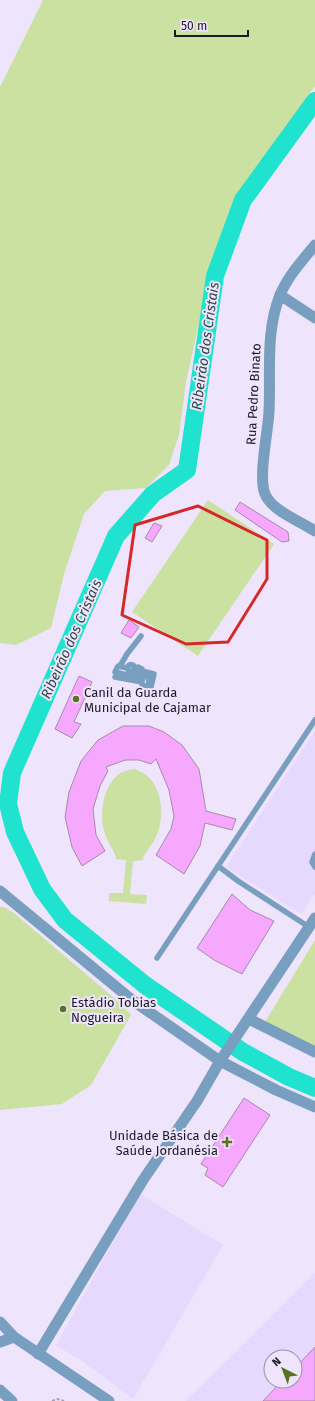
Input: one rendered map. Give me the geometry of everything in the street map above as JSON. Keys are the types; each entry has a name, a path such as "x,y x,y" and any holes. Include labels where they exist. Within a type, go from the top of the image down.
{"street":[{"name":"Rua Pedro Binato","path":"314,530 273,505 268,500 264,493 262,477 269,412 269,352 274,313 280,295 294,272 315,245"},
{"path":"280,295 315,318"},
{"path":"2,897 132,1000 221,1059 276,1090 315,1107"},
{"path":"38,1354 143,1180 197,1101 221,1059 312,922"},
{"path":"248,1019 315,1052"},
{"path":"0,1322 14,1337 109,1401"},
{"path":"0,1342 14,1337"},
{"path":"1,1394 12,1401"}],"lane":[{"path":"115,677 142,682 142,685 147,686 150,677 144,676 143,679 115,672 141,636"},
{"path":"120,666 127,668 130,672 134,669 138,674 142,671 154,674 150,691"},
{"path":"157,958 315,720"},
{"path":"315,854 312,862 315,867"},
{"path":"218,866 238,881 312,922"}],"path":[{"path":"52,1401 58,1399 64,1401"}],"highlighted area":[{"path":"198,506 267,540 267,579 228,642 186,644 122,615 135,525"}],"shaded area":[{"path":"315,731 315,894 301,914 226,867"},
{"path":"140,1194 223,1245 133,1399 85,1363 56,1345"},
{"path":"315,1273 315,1401 186,1401"}],"green space":[{"path":"43,0 315,0 315,86 284,130 215,251 186,382 179,435 169,465 146,488 105,491 84,514 64,574 51,628 16,645 0,643 0,87"},
{"path":"208,500 274,544 198,656 132,612"},
{"path":"134,769 144,774 152,781 161,803 160,826 154,841 146,852 143,860 133,861 130,894 147,895 146,904 109,901 109,893 123,893 126,860 116,859 106,837 102,818 103,802 113,780 121,773"},
{"name":"Estádio Tobias Nogueira","path":"0,907 4,907 14,913 120,1003 131,1015 91,1085 62,1104 0,1110"},
{"path":"315,940 315,1046 265,1022"}],"building":[{"path":"240,502 288,532 289,541 282,542 235,510"},
{"path":"154,523 162,526 152,542 145,538"},
{"path":"129,620 139,627 131,638 121,633"},
{"name":"Canil da Guarda Municipal de Cajamar","path":"79,676 92,682 74,722 81,724 72,738 55,729"},
{"path":"123,726 149,726 164,732 182,745 199,769 206,811 236,819 232,830 205,823 200,846 184,874 156,855 171,829 174,816 169,790 156,759 151,764 139,760 125,760 106,767 108,771 100,786 93,809 96,835 105,851 82,866 72,847 65,817 69,792 81,761 98,740"},
{"path":"232,894 250,910 274,921 242,974 214,960 197,948"},
{"name":"Unidade Básica de Saúde Jordanésia","path":"244,1098 270,1115 223,1187 205,1175 208,1168 201,1164"},
{"path":"315,1347 315,1401 263,1401 274,1389 303,1389 303,1360"}],"waterway":[{"name":"Ribeirão dos Cristais","path":"315,101 243,200 215,276 187,470 153,494 116,536 12,773 8,804 15,832 42,889 65,920 145,985 243,1052 289,1077 315,1088"}],"place":[{"name":"Canil da Guarda Municipal de Cajamar","path":"76,699"},
{"name":"Estádio Tobias Nogueira","path":"63,1009"},
{"name":"Unidade Básica de Saúde Jordanésia","path":"227,1142"}]}
